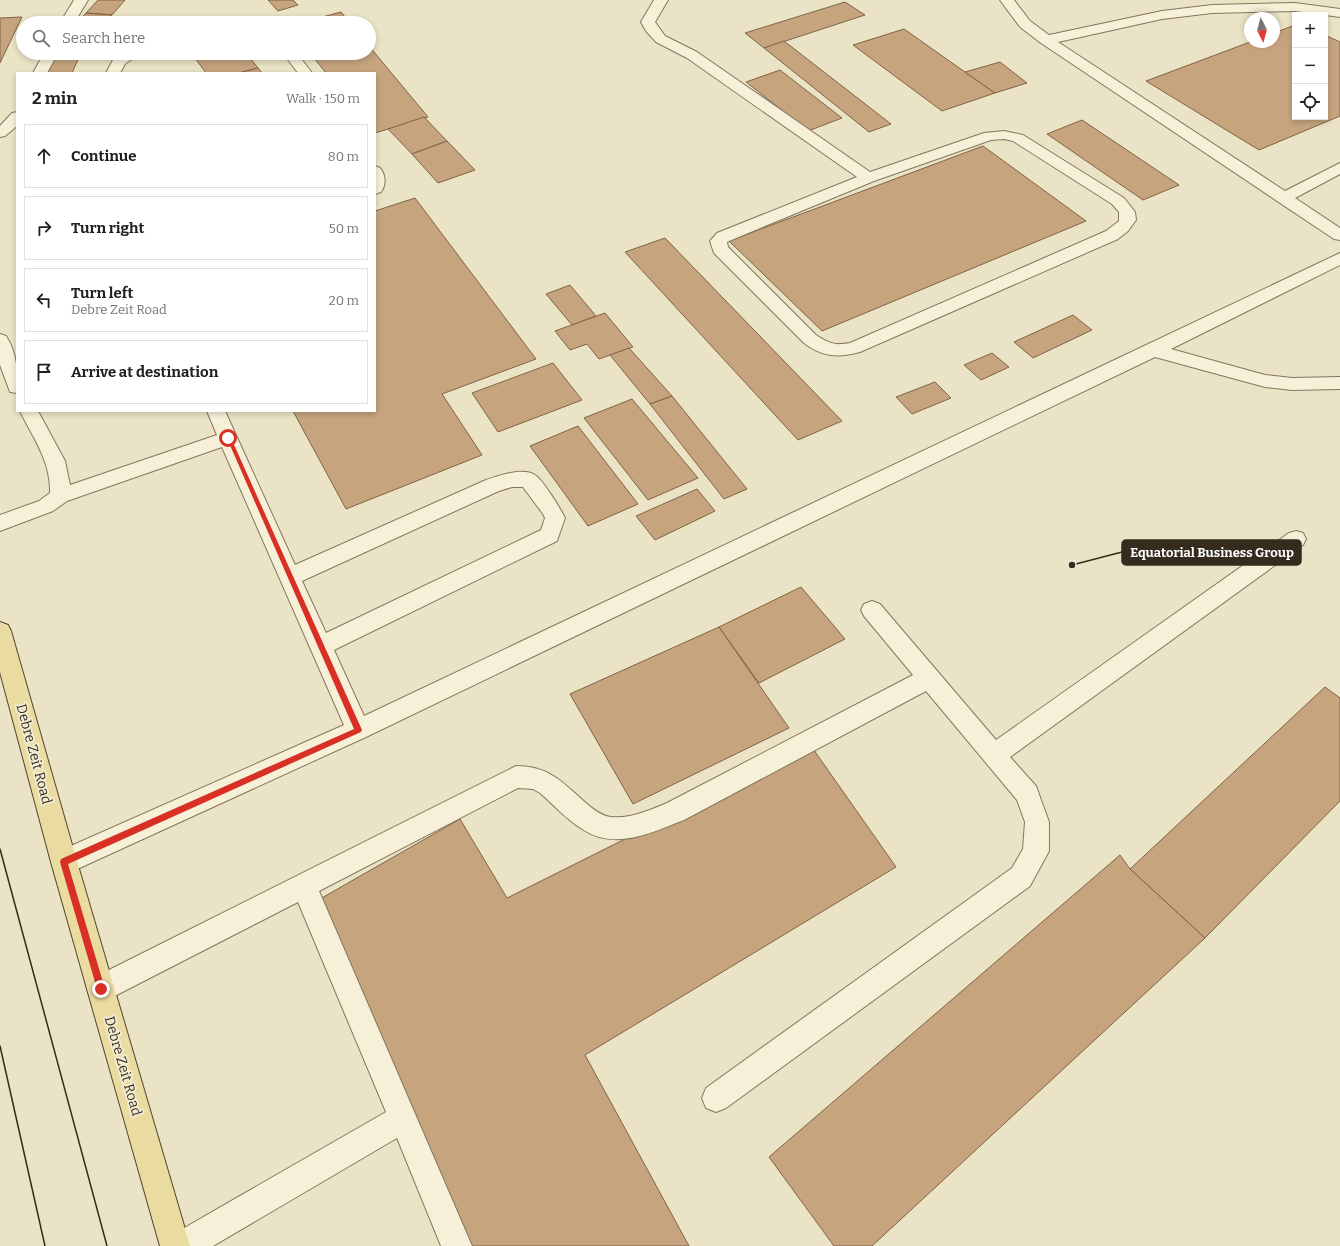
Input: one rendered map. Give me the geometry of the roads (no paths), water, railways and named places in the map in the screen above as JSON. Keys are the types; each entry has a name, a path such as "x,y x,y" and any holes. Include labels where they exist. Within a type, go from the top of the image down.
{"main road":[{"name":"Debre Zeit Road","path":"0,631 64,862 175,1246"}],"street":[{"path":"71,16 81,0"},
{"path":"661,0 648,22 651,31 660,40 692,55 868,178"},
{"path":"1007,0 1025,24 1046,40 1340,235"},
{"path":"1046,40 1162,15 1212,9 1295,7 1320,9 1340,13"},
{"path":"41,72 47,60"},
{"path":"113,72 121,60"},
{"path":"295,60 304,72"},
{"path":"0,133 9,126 16,117"},
{"path":"1004,135 1018,138 1118,202 1128,210 1129,218 1126,226 1112,235 854,348 837,352 824,350 810,339 720,249 718,241 723,237 868,178 990,136 1004,135"},
{"path":"1284,198 1340,168"},
{"path":"64,862 358,730 1153,350 1340,258"},
{"path":"0,340 16,384"},
{"path":"1153,350 1265,381 1292,384 1340,383"},
{"path":"30,412 40,433 52,450 57,462 61,483 60,496"},
{"path":"216,412 358,730"},
{"path":"0,523 46,506 60,496 228,438"},
{"path":"290,577 493,485 512,480 528,480 555,518 550,535 321,646"},
{"path":"994,755 1296,539"},
{"path":"716,1098 1021,877 1036,851 1037,822 1027,794 872,610"},
{"path":"101,989 516,777 528,777 541,781 593,823 610,829 638,825 675,812 929,678"},
{"path":"304,885 457,1246"},
{"path":"183,1246 403,1118"}],"tram line":[{"path":"0,849 107,1246"},
{"path":"0,1046 45,1246"}],"place":[{"name":"Equatorial Business Group","path":"1072,565"}]}
